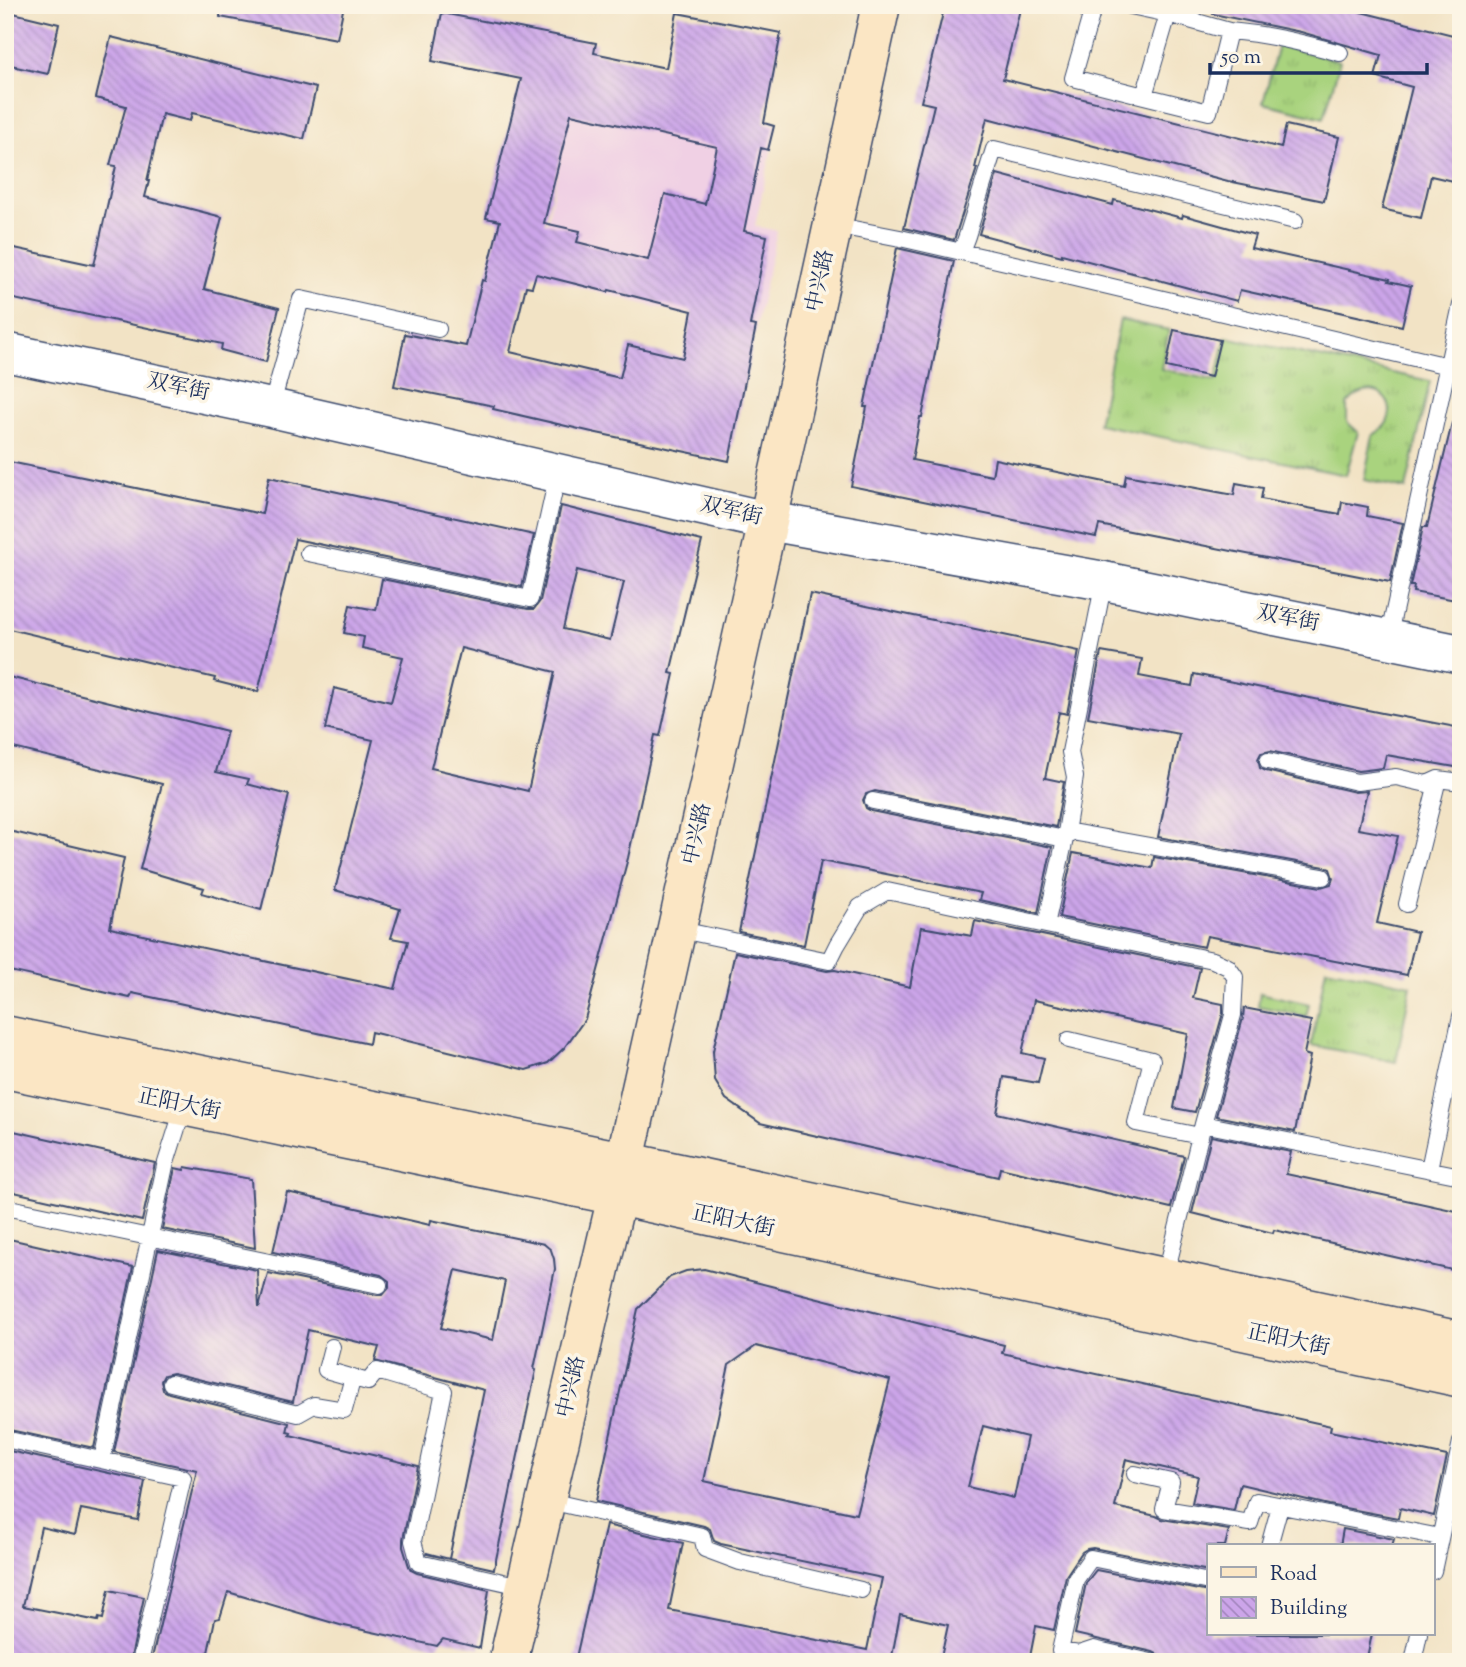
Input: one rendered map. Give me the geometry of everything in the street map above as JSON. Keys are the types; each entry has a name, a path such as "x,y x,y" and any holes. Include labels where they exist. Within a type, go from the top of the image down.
{"main road":[{"name":"中兴路","path":"508,1662 620,1179 881,5"},
{"name":"正阳大街","path":"5,1035 1461,1378"},
{"name":"正阳大街","path":"5,1069 184,1106 620,1179 1165,1278 1461,1341"}],"street":[{"name":"双军街","path":"5,352 271,408 768,520 1104,581 1461,654"}],"lane":[{"path":"1094,5 1073,78 1209,111 1229,31"},
{"path":"1126,5 1178,12 1229,31 1290,39 1340,53"},
{"path":"1144,96 1178,12"},
{"path":"961,251 994,149 1295,220"},
{"path":"833,225 961,251 1448,366"},
{"path":"271,408 300,299 438,329"},
{"path":"1388,639 1461,305"},
{"path":"308,553 530,599 558,473"},
{"path":"1046,925 1075,777 1070,752 1104,581"},
{"path":"1268,761 1357,782 1396,778 1427,784 1438,779 1461,782"},
{"path":"1407,904 1438,779"},
{"path":"873,800 1065,835 1323,877"},
{"path":"676,929 829,961 860,907 887,891 1213,960 1228,967 1235,977 1233,1015 1165,1278"},
{"path":"1429,1169 1461,1016"},
{"path":"1069,1040 1152,1060 1136,1123 1202,1130 1461,1176"},
{"path":"102,1460 165,1166 184,1106"},
{"path":"5,1208 379,1285"},
{"path":"332,1347 326,1370 368,1382 377,1371 444,1391 413,1541 419,1563 524,1587"},
{"path":"171,1383 299,1414 314,1405 344,1410 353,1377"},
{"path":"5,1439 183,1478 140,1662"},
{"path":"1434,1566 1461,1441"},
{"path":"1135,1474 1171,1482 1164,1509 1250,1524 1256,1501 1440,1537"},
{"path":"545,1500 702,1536 705,1549 740,1562 861,1590"},
{"path":"1270,1544 1280,1506"},
{"path":"1151,1662 1094,1648 1079,1658 1060,1651 1076,1579 1091,1558 1207,1582"},
{"path":"1413,1662 1419,1636"}],"shaded area":[{"path":"555,111 713,111 777,124 755,226 777,231 756,325 694,311 683,314 536,276 570,115"}],"green space":[{"path":"1278,45 1340,61 1324,118 1263,103"},
{"path":"1120,320 1169,330 1161,369 1216,381 1226,337 1430,381 1406,489 1364,480 1373,435 1384,426 1389,417 1386,399 1369,391 1358,394 1347,404 1347,422 1358,432 1346,475 1098,424"},
{"path":"1326,968 1411,985 1396,1062 1311,1045"},
{"path":"1260,993 1309,1004 1306,1016 1258,1006"}],"building":[{"path":"221,5 344,5 337,39 220,17"},
{"path":"945,5 1021,5 1003,79 1281,148 1286,125 1339,137 1324,201 1228,181 987,118 977,168 954,240 904,228 934,105 921,102"},
{"path":"1214,5 1346,5 1362,9 1361,12 1461,37 1461,183 1431,176 1421,218 1382,209 1412,87 1375,77 1381,55 1301,32 1213,14"},
{"path":"5,11 59,24 48,74 5,64"},
{"path":"442,13 596,43 594,53 666,68 677,13 781,33 764,123 774,126 768,150 761,148 744,231 767,236 750,325 756,326 729,461 493,409 494,406 394,386 405,334 466,346 500,221 486,218 521,79 432,61","holes":["571,114 717,147 705,204 665,194 648,260 577,242 580,231 544,223","536,274 692,311 683,358 628,345 620,378 510,352 526,286 532,287"]},
{"path":"111,37 316,88 304,139 192,113 190,121 162,114 147,181 145,197 222,217 204,289 279,308 266,362 221,350 222,344 5,297 5,246 94,265 116,166 110,165 126,106 96,98"},
{"path":"997,174 1113,205 1114,200 1182,218 1183,215 1255,235 1251,248 1411,286 1402,326 1240,290 1237,301 979,234"},
{"path":"897,248 954,261 912,460 992,476 995,459 1124,486 1126,475 1234,495 1236,483 1263,488 1261,499 1340,514 1342,502 1368,507 1367,516 1403,523 1390,582 1099,525 1096,537 851,486 867,407 864,407"},
{"path":"1174,330 1220,340 1211,377 1166,367"},
{"path":"1452,423 1461,424 1461,601 1413,592 1414,586 1410,586 1423,527 1427,527"},
{"path":"5,461 262,514 269,477 534,535 522,587 295,539 258,692 214,681 215,678 5,628"},
{"path":"561,506 702,541 670,673 674,674 660,736 655,735 628,858 585,1019 564,1048 548,1063 526,1070 371,1032 369,1044 132,993 130,998 5,970 5,830 124,858 110,928 395,989 408,941 391,938 400,909 335,890 373,740 325,729 334,688 391,702 403,657 362,648 364,637 344,633 350,605 376,610 382,579 528,609 534,609 540,601","holes":["577,570 624,582 610,640 563,629","461,648 555,672 528,791 431,768"]},
{"path":"810,594 1079,651 1067,714 1059,712 1045,778 1064,782 1056,827 875,791 866,794 863,800 866,808 871,811 1052,847 1038,913 979,900 981,893 821,861 804,945 739,932"},
{"path":"1101,652 1142,659 1139,676 1192,686 1194,674 1461,728 1461,768 1386,755 1383,768 1358,771 1270,751 1261,753 1258,759 1260,768 1266,771 1355,792 1367,791 1358,829 1398,836 1377,923 1417,932 1407,975 1207,936 1204,947 1059,917 1073,853 1152,868 1154,857 1321,887 1331,884 1333,878 1330,869 1325,867 1158,837 1179,734 1088,717"},
{"path":"5,676 227,731 216,772 249,779 247,784 289,795 261,910 202,893 204,888 140,869 162,784 5,746"},
{"path":"975,921 1200,968 1193,998 1223,1004 1223,1013 1195,1112 1174,1108 1188,1034 1034,1000 1022,1053 1044,1058 1038,1083 1004,1077 997,1113 1184,1156 1171,1208 1000,1168 998,1177 760,1123 726,1099 715,1081 713,1051 735,952 910,987 921,927 972,936"},
{"path":"1244,1008 1311,1021 1304,1054 1310,1056 1295,1132 1216,1116"},
{"path":"5,1129 155,1163 142,1221 5,1190"},
{"path":"1211,1136 1291,1152 1286,1174 1461,1212 1461,1272 1274,1230 1273,1233 1192,1213"},
{"path":"185,1167 251,1179 255,1248 162,1229 175,1168 184,1170"},
{"path":"287,1192 430,1225 431,1220 544,1244 551,1250 555,1269 494,1569 449,1559 484,1390 375,1361 379,1347 308,1330 293,1402 173,1373 164,1375 161,1381 163,1390 169,1393 289,1423 287,1432 291,1433 290,1435 418,1466 403,1539 409,1566 417,1573 489,1590 480,1648 443,1639 437,1646 340,1625 228,1592 220,1618 215,1619 206,1662 151,1662 197,1470 114,1452 158,1250 257,1270 259,1308 268,1273 377,1295 383,1295 389,1288 389,1281 381,1275 273,1252","holes":["456,1270 505,1281 493,1340 441,1328"]},
{"path":"5,1238 133,1267 94,1448 5,1429"},
{"path":"704,1269 1004,1345 1002,1353 1331,1426 1330,1431 1447,1456 1434,1516 1400,1508 1398,1518 1240,1484 1234,1510 1192,1503 1198,1476 1126,1459 1115,1507 1162,1519 1229,1530 1226,1544 1207,1544 1207,1571 1093,1548 1082,1552 1066,1576 1054,1630 1036,1626 1029,1662 940,1662 948,1625 900,1614 891,1662 575,1662 606,1525 683,1543 669,1610 867,1650 882,1578 721,1544 714,1541 710,1529 704,1526 596,1501 638,1309 670,1277 686,1271","holes":["756,1346 890,1380 856,1514 704,1481 729,1365","983,1426 1027,1437 1014,1498 968,1487"]},
{"path":"5,1450 145,1481 138,1520 81,1509 75,1535 41,1527 23,1606 98,1621 99,1618 103,1619 109,1590 144,1597 130,1662 5,1662"},
{"path":"1343,1529 1394,1539 1393,1544 1340,1544"},
{"path":"1096,1570 1207,1592 1207,1636 1372,1636 1366,1662 1161,1662 1159,1655 1153,1652 1075,1634 1086,1583"}]}
